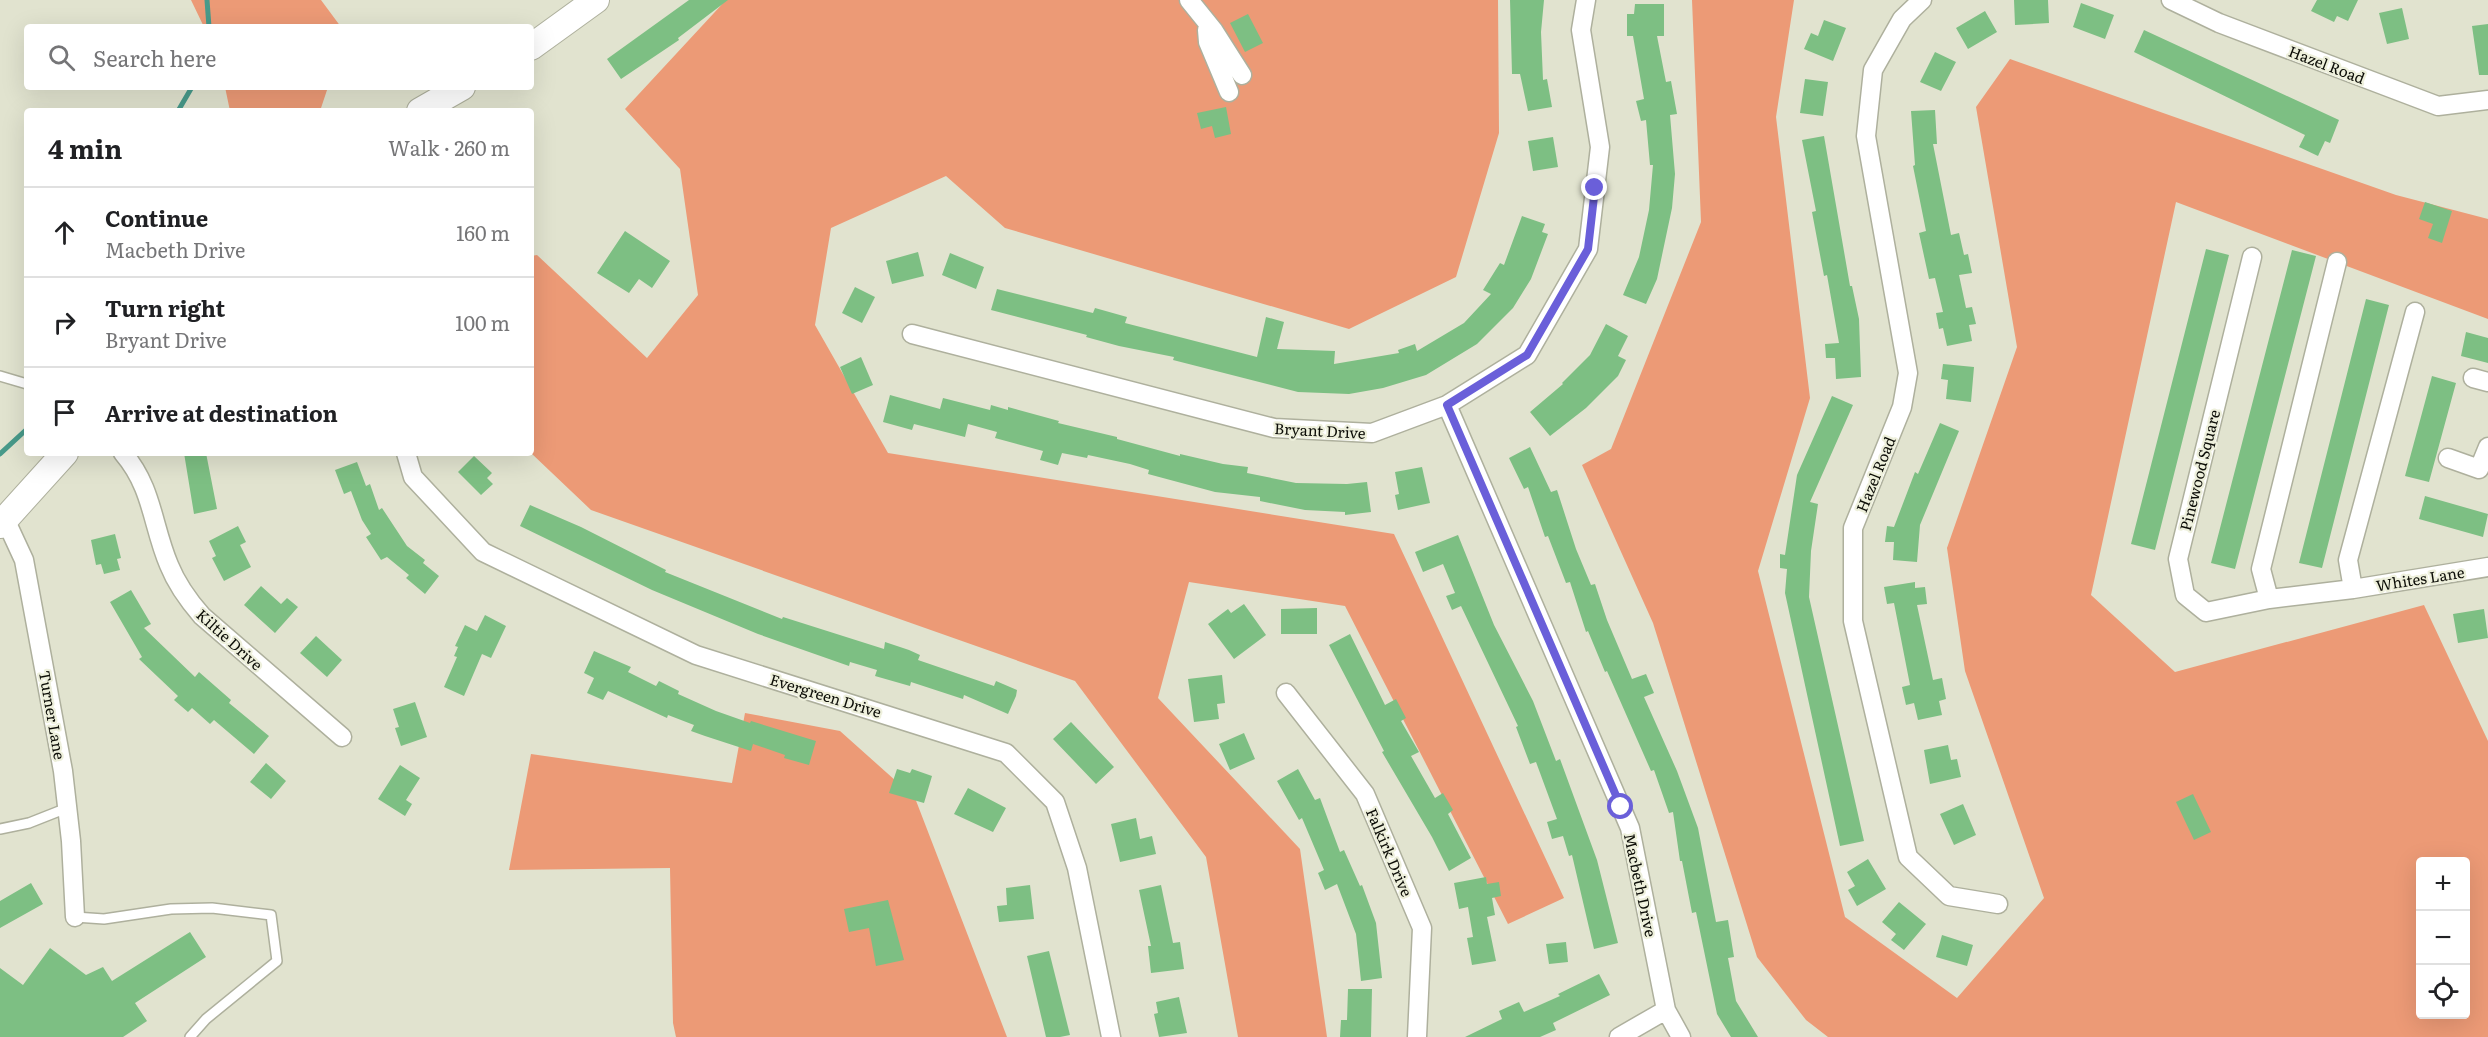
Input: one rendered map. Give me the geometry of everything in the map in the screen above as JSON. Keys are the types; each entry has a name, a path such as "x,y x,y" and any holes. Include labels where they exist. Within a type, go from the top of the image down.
{"street":[{"path":"534,45 596,0"},
{"path":"1189,0 1242,75"},
{"name":"Bryant Drive","path":"912,334 1274,428 1372,433 1447,405 1527,355 1588,249 1599,147 1581,30 1586,0"},
{"name":"Hazel Road","path":"1922,0 1902,19 1873,70 1868,114 1866,136 1908,373 1902,407 1853,528 1853,621 1908,857 1949,896 1998,904"},
{"name":"Hazel Road","path":"2171,0 2219,23 2438,106 2488,100"},
{"path":"1207,23 1208,42 1229,92"},
{"path":"425,108 457,90"},
{"name":"Pinewood Square","path":"2252,257 2178,559 2185,595 2206,612 2269,599 2353,589"},
{"path":"2269,599 2261,568 2337,262"},
{"path":"2353,589 2348,560 2415,312"},
{"name":"Macbeth Drive","path":"1447,405 1630,828 1666,1010 1681,1037"},
{"path":"2448,458 2479,469 2488,447"},
{"path":"3,522 62,456"},
{"name":"Kiltie Drive","path":"125,456 142,479 168,563 187,599 202,616 342,737"},
{"name":"Evergreen Drive","path":"407,456 412,477 483,552 696,655 1006,753 1055,802 1077,868 1110,1037"},
{"name":"Turner Lane","path":"3,522 24,560 63,771 75,917"},
{"name":"Whites Lane","path":"2353,589 2488,567"},
{"name":"Falkirk Drive","path":"1286,693 1365,794 1422,928 1417,1037"},
{"path":"1619,1037 1666,1010"}],"lane":[{"path":"0,376 24,383"},
{"path":"0,829 29,823 67,808"},
{"path":"75,917 104,919 171,909 212,908 271,915 277,961 206,1018 190,1037"}],"shaded area":[{"path":"191,0 321,0 339,24 203,24"},
{"path":"726,0 1498,0 1499,133 1456,277 1349,329 1005,228 946,176 831,228 815,325 888,453 1394,534 1564,898 1508,924 1345,606 1189,582 1158,698 1300,849 1327,1037 1238,1037 1206,857 1075,681 591,510 534,456 534,256 537,255 647,358 698,295 680,169 625,109"},
{"path":"1692,0 1794,0 1776,117 1810,398 1758,571 1845,917 1957,998 2044,898 1965,671 1947,548 2017,347 1976,107 2010,59 2396,195 2488,219 2488,319 2176,202 2091,595 2175,672 2424,605 2488,741 2488,1037 1828,1037 1806,1020 1757,957 1653,623 1582,465 1611,449 1701,222"},
{"path":"226,90 327,90 321,108 229,108"},
{"path":"745,713 840,731 915,798 1007,1037 676,1037 673,1023 670,868 509,870 531,754 732,783"}],"building":[{"path":"689,0 728,0 678,38 679,40 621,79 607,59"},
{"path":"1510,0 1544,0 1541,32 1543,80 1547,79 1552,107 1528,111 1520,74 1512,74"},
{"path":"2014,0 2048,0 2049,23 2015,25"},
{"path":"2317,0 2358,0 2348,21 2337,16 2334,22 2311,11"},
{"path":"2081,3 2114,15 2105,39 2073,27"},
{"path":"1635,4 1664,4 1664,36 1657,36 1666,82 1671,81 1677,114 1670,115 1675,174 1672,208 1657,279 1646,304 1623,295 1639,257 1649,210 1653,165 1650,165 1646,120 1641,121 1636,101 1644,99 1633,36 1627,36 1627,14 1634,14"},
{"path":"2402,8 2409,39 2387,44 2379,13"},
{"path":"1985,11 1997,32 1968,49 1956,28"},
{"path":"1248,14 1263,43 1245,52 1230,23"},
{"path":"1824,20 1846,28 1833,61 1804,49 1811,33 1818,36"},
{"path":"2488,24 2488,75 2479,75 2472,26"},
{"path":"2144,30 2339,120 2330,143 2325,141 2318,156 2299,147 2305,135 2134,52"},
{"path":"1935,52 1956,62 1941,91 1920,82"},
{"path":"1805,79 1828,82 1823,116 1800,113"},
{"path":"1226,107 1231,134 1215,138 1212,126 1201,129 1197,113"},
{"path":"1935,110 1937,144 1933,144 1951,235 1959,233 1964,255 1968,254 1972,273 1959,275 1966,308 1972,307 1976,324 1969,325 1972,341 1947,346 1943,328 1939,329 1936,313 1943,312 1935,278 1929,279 1919,233 1926,231 1913,166 1915,165 1911,111"},
{"path":"1824,136 1850,286 1852,286 1859,319 1861,377 1836,379 1835,358 1826,358 1825,344 1839,343 1827,275 1824,276 1812,212 1816,211 1802,140"},
{"path":"1553,137 1558,167 1533,171 1528,141"},
{"path":"2425,202 2452,211 2442,243 2428,238 2433,224 2419,219"},
{"path":"1522,216 1545,224 1542,232 1548,234 1531,279 1513,308 1477,344 1426,375 1383,388 1349,394 1298,392 1173,360 1174,357 1119,346 1086,337 1087,335 991,310 997,289 1093,313 1095,308 1127,317 1125,323 1257,357 1266,317 1284,322 1277,349 1335,351 1334,364 1399,353 1398,350 1415,344 1417,351 1464,323 1491,294 1483,290 1500,263 1504,265"},
{"path":"625,231 670,261 652,288 639,279 629,293 597,273"},
{"path":"2206,249 2229,255 2155,550 2131,544"},
{"path":"2292,250 2316,256 2235,569 2211,563"},
{"path":"918,252 924,276 892,284 886,261"},
{"path":"950,253 984,267 976,289 942,275"},
{"path":"855,287 875,297 862,323 842,313"},
{"path":"2366,299 2389,305 2322,568 2299,563"},
{"path":"1606,324 1628,336 1618,356 1626,360 1618,376 1586,408 1550,436 1530,412 1563,384 1590,355"},
{"path":"2466,332 2488,338 2488,363 2461,356"},
{"path":"861,357 873,385 852,394 840,367"},
{"path":"1943,364 1974,367 1971,402 1946,399 1948,380 1941,379"},
{"path":"2432,376 2456,383 2429,482 2405,476"},
{"path":"890,395 940,409 943,398 990,410 991,405 1008,410 1008,407 1180,456 1180,454 1248,467 1247,473 1296,483 1367,482 1371,512 1345,515 1345,512 1305,510 1260,501 1260,497 1215,492 1148,474 1149,470 1130,464 1088,455 1087,458 1062,453 1058,465 1040,460 1043,451 995,438 997,432 968,424 965,437 914,424 912,430 883,422"},
{"path":"1832,396 1853,405 1810,502 1818,504 1811,551 1809,597 1864,841 1840,846 1785,593 1787,569 1780,568 1780,554 1785,555 1797,475"},
{"path":"1940,423 1959,431 1920,525 1917,562 1893,560 1894,542 1885,542 1887,526 1894,527 1915,472 1918,474"},
{"path":"1530,447 1551,492 1557,490 1576,549 1591,585 1595,584 1607,620 1632,679 1646,674 1654,693 1644,697 1677,771 1698,828 1716,922 1728,920 1734,957 1728,958 1736,1001 1758,1037 1731,1037 1717,1014 1696,912 1692,913 1682,861 1680,861 1673,812 1669,813 1654,770 1651,771 1607,671 1605,672 1588,631 1586,632 1570,582 1566,583 1548,536 1545,537 1528,487 1524,489 1509,458"},
{"path":"184,456 207,456 217,509 194,514"},
{"path":"474,456 492,473 487,478 493,484 481,495 458,472"},
{"path":"357,462 366,486 370,484 379,510 382,508 407,546 425,560 423,563 439,576 425,594 406,578 409,575 387,557 381,560 366,537 371,534 362,520 351,491 344,494 335,470"},
{"path":"1422,467 1430,503 1398,510 1395,495 1399,494 1395,472"},
{"path":"2425,496 2488,514 2483,537 2419,519"},
{"path":"530,505 581,527 666,570 665,572 782,619 783,617 884,649 885,642 920,655 918,660 994,686 996,681 1017,690 1016,696 1008,714 964,695 963,699 911,682 910,686 875,676 877,670 850,662 849,666 758,634 652,590 520,526"},
{"path":"238,526 246,542 240,545 251,567 224,581 212,558 216,556 209,541"},
{"path":"115,534 121,558 117,559 120,570 104,574 101,564 96,565 91,540"},
{"path":"1458,535 1494,625 1533,701 1556,761 1560,759 1597,860 1618,943 1594,949 1572,855 1569,856 1563,836 1552,839 1547,822 1557,819 1536,762 1530,764 1516,727 1518,726 1461,606 1452,610 1446,596 1455,593 1443,564 1423,572 1415,552"},
{"path":"1915,582 1915,588 1925,587 1927,604 1917,605 1933,680 1942,678 1946,699 1939,701 1942,715 1918,720 1914,703 1906,705 1902,687 1910,685 1894,603 1887,604 1884,587"},
{"path":"261,586 281,604 287,598 298,607 275,633 244,605"},
{"path":"131,590 151,624 144,628 195,677 199,672 231,700 229,703 269,736 254,754 214,720 210,724 192,708 188,712 174,700 178,696 139,659 142,657 110,602"},
{"path":"1244,604 1266,635 1234,659 1208,624 1228,609 1231,613"},
{"path":"1317,608 1317,634 1281,634 1281,609"},
{"path":"2484,609 2488,638 2458,643 2453,614"},
{"path":"485,615 506,626 491,658 482,654 464,696 444,687 457,657 454,656 458,647 455,646 465,625 477,631"},
{"path":"1350,634 1385,705 1396,699 1406,718 1401,721 1419,752 1411,756 1435,798 1443,793 1453,810 1448,814 1471,858 1449,871 1432,837 1382,752 1384,751 1329,645"},
{"path":"316,636 342,660 327,677 300,653"},
{"path":"594,651 631,667 628,672 656,686 659,681 679,691 678,694 716,711 816,741 809,765 784,758 785,755 753,744 751,751 691,731 694,725 668,715 667,718 608,691 603,700 587,693 594,678 584,673"},
{"path":"1222,675 1225,703 1217,704 1219,719 1194,722 1188,679"},
{"path":"415,702 427,737 401,746 395,728 399,727 393,709"},
{"path":"1071,722 1114,767 1096,784 1053,739"},
{"path":"1244,733 1255,759 1230,770 1219,744"},
{"path":"1948,745 1951,760 1957,759 1961,777 1930,784 1924,750"},
{"path":"266,763 286,781 271,799 250,782"},
{"path":"400,765 420,778 406,800 412,804 405,816 378,799"},
{"path":"897,769 910,773 912,769 932,776 924,803 889,793"},
{"path":"1298,769 1315,800 1320,798 1340,852 1344,850 1360,886 1362,885 1376,923 1382,978 1361,981 1356,934 1337,884 1325,890 1318,873 1324,870 1302,818 1299,820 1277,781"},
{"path":"968,788 1006,808 993,832 954,814"},
{"path":"2193,794 2211,832 2194,840 2176,802"},
{"path":"1963,804 1976,835 1954,845 1940,814"},
{"path":"1136,818 1140,839 1152,836 1156,854 1120,862 1111,824"},
{"path":"1868,859 1886,889 1857,906 1848,890 1855,886 1847,872"},
{"path":"1486,877 1487,884 1499,882 1501,896 1492,898 1495,915 1487,917 1496,961 1472,965 1467,938 1473,937 1468,907 1459,909 1454,883"},
{"path":"31,883 43,904 0,928 0,901"},
{"path":"1030,885 1034,919 999,922 997,906 1007,905 1006,888"},
{"path":"1161,885 1173,943 1180,942 1184,969 1151,973 1148,946 1151,946 1139,890"},
{"path":"888,900 904,960 876,966 869,928 849,932 844,909"},
{"path":"1899,902 1926,924 1904,950 1891,940 1896,934 1882,922"},
{"path":"190,932 206,957 135,1003 147,1021 123,1037 0,1037 0,968 23,985 50,948 86,975 103,967 112,981"},
{"path":"1942,935 1973,945 1967,966 1936,957"},
{"path":"1566,942 1568,962 1549,964 1546,944"},
{"path":"1049,951 1070,1035 1060,1037 1046,1037 1027,956"},
{"path":"1599,974 1610,995 1553,1023 1556,1030 1540,1037 1465,1037 1502,1019 1499,1011 1519,1002 1524,1012 1560,996 1558,994"},
{"path":"1348,989 1372,989 1371,1037 1340,1037 1341,1020 1347,1020"},
{"path":"1179,997 1187,1033 1159,1037 1154,1014 1158,1013 1156,1002"}],"waterway":[{"path":"207,0 209,24"},
{"path":"180,108 190,90"},
{"path":"0,454 24,432"}],"route":[{"path":"1595,188 1588,249 1527,355 1447,405 1621,807"}]}
